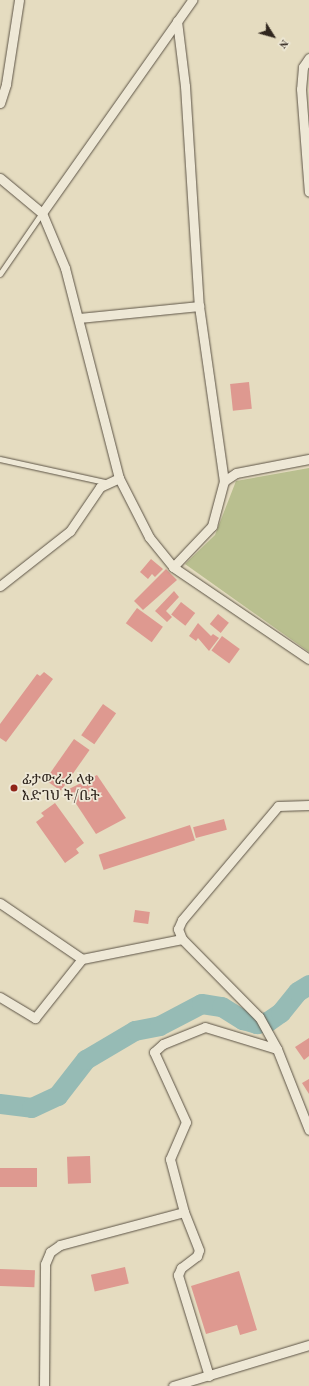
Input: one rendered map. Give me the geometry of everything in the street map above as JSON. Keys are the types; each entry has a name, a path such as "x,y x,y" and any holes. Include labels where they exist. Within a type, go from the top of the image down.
{"street":[{"path":"0,103 6,84 19,0"},
{"path":"42,213 192,0"},
{"path":"173,567 212,526 224,481 199,306 185,86 177,21"},
{"path":"309,58 303,67 301,88 309,192"},
{"path":"0,178 42,213 65,268 119,478 149,537 173,567 309,659"},
{"path":"79,318 199,306"},
{"path":"224,481 236,473 309,459"},
{"path":"0,586 70,531 105,482 119,478"},
{"path":"309,805 278,806 182,920 178,929 182,939 259,1017 277,1049 309,1130"},
{"path":"0,903 82,959"},
{"path":"0,997 35,1018 82,959 182,939"},
{"path":"209,1376 179,1286 181,1268 193,1260 199,1250 184,1212 170,1159 186,1122 154,1052 163,1044 205,1027 277,1049"},
{"path":"44,1386 45,1264 50,1252 60,1245 184,1212"},
{"path":"173,1386 309,1345"}],"lane":[{"path":"0,274 42,213"},
{"path":"0,459 105,482"}],"green space":[{"path":"309,468 309,652 185,564 215,535 236,481"}],"building":[{"path":"249,382 252,409 233,411 230,384"},
{"path":"151,559 163,569 155,577 152,574 148,579 140,572"},
{"path":"166,569 177,580 143,610 134,601"},
{"path":"174,591 179,597 166,611 172,617 167,622 155,611"},
{"path":"181,602 195,613 185,626 171,615"},
{"path":"137,608 163,627 152,642 126,623"},
{"path":"218,614 229,623 221,633 210,624"},
{"path":"198,623 211,636 213,634 219,638 209,651 198,638 196,641 189,636"},
{"path":"222,636 240,649 229,663 211,651"},
{"path":"44,672 53,679 6,742 0,738 0,724 37,674 40,676"},
{"path":"103,704 116,713 94,744 81,735"},
{"path":"74,739 90,750 61,791 45,780"},
{"path":"97,775 126,818 96,834 67,790"},
{"path":"55,803 84,843 76,849 79,853 65,863 36,822 44,816 41,813"},
{"path":"224,819 227,830 196,838 193,827"},
{"path":"190,825 195,840 104,870 99,855"},
{"path":"135,910 150,912 148,924 133,922"},
{"path":"309,1038 309,1056 304,1060 295,1047"},
{"path":"309,1079 309,1094 302,1083"},
{"path":"90,1156 91,1183 68,1184 67,1157"},
{"path":"0,1168 37,1168 37,1187 0,1187"},
{"path":"125,1267 129,1284 95,1291 91,1275"},
{"path":"0,1269 35,1270 34,1287 0,1286"},
{"path":"239,1271 257,1330 240,1335 237,1325 206,1334 191,1286"}],"waterway":[{"path":"0,1104 32,1108 58,1096 86,1060 135,1031 160,1026 202,1004 222,1007 243,1020 257,1024 268,1022 281,1013 298,992 309,985"}],"place":[{"name":"ፊታውራሪ ላቀ እድገህ ት/ቤት","path":"14,788"}]}
